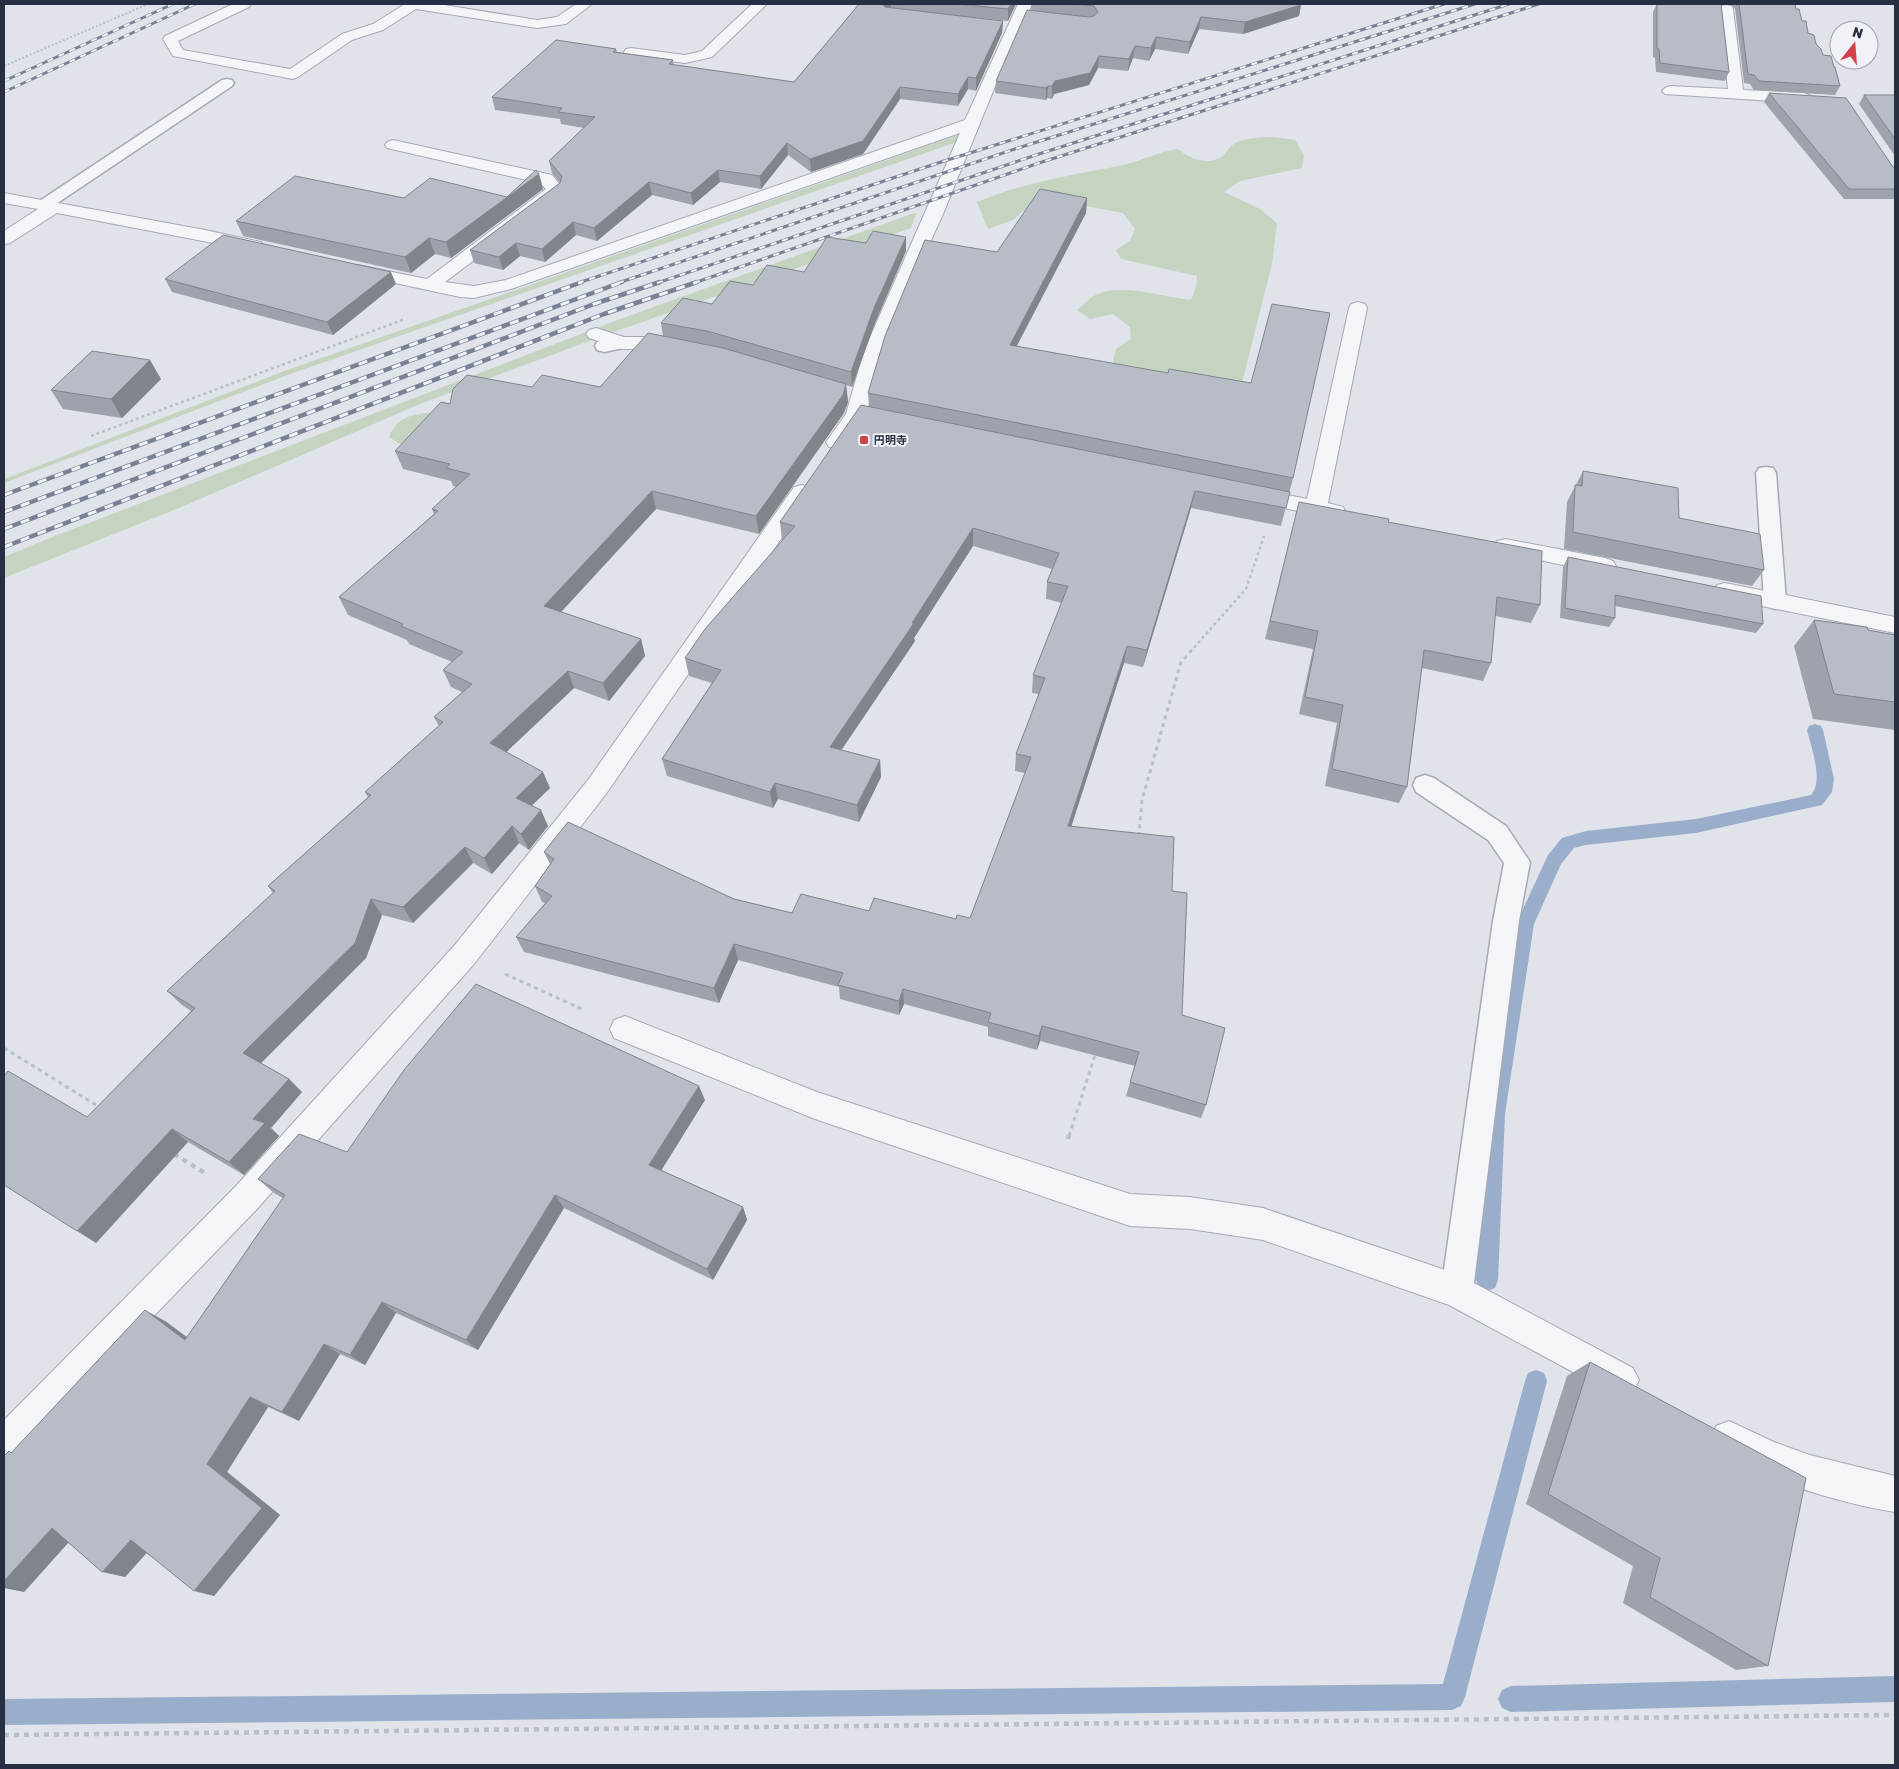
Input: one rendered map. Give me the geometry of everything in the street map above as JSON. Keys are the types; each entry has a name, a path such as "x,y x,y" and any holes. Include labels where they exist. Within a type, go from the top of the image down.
{"street":[{"path":"244,4 170,39 178,53 293,74 347,37 378,27 414,4 537,24 561,21 585,4"},
{"path":"631,52 685,59 707,54 760,4"},
{"path":"1726,9 1736,94"},
{"path":"4,1445 246,1198 464,955 597,787 819,467 858,406 874,351 890,311 934,214 988,84 1019,18"},
{"path":"1670,91 1819,99"},
{"path":"346,267 429,286 474,292 511,284 973,123"},
{"path":"393,145 546,179 556,190 429,286"},
{"path":"4,198 205,235 271,250"},
{"path":"4,239 49,206"},
{"path":"1316,508 1358,308"},
{"path":"607,341 650,343 692,351"},
{"path":"1228,490 1355,516"},
{"path":"1482,541 1628,571"},
{"path":"1706,587 1895,625"},
{"path":"625,1028 816,1104 1130,1210 1190,1213 1263,1224 1457,1290 1645,1393"},
{"path":"1704,1426 1747,1449 1813,1474 1895,1494"}],"lane":[{"path":"49,206 227,83"},
{"path":"1766,473 1775,601"},
{"path":"1425,785 1497,832 1517,862 1505,931 1457,1290"}],"path":[{"path":"4,66 148,4"},
{"path":"91,436 406,318"},
{"path":"1138,840 1142,800 1181,662 1246,588 1277,500"},
{"path":"464,955 625,1028"},
{"path":"1054,1185 1099,1043"},
{"path":"4,1048 104,1110"},
{"path":"171,1152 246,1198"},
{"path":"4,1735 1895,1714"}],"green space":[{"path":"958,135 957,142 293,373 4,483 4,479 290,369"},
{"path":"1273,137 1295,140 1304,155 1302,168 1240,181 1224,192 1260,209 1277,223 1272,264 1239,394 1162,379 1113,362 1116,349 1131,339 1130,327 1113,314 1090,319 1077,310 1092,297 1114,290 1140,291 1191,300 1196,287 1197,276 1121,259 1116,250 1130,241 1135,229 1123,213 1070,203 1035,201 1013,220 988,229 977,202 1029,185 1126,164 1178,149 1188,156 1200,160 1213,161 1224,155 1230,147 1240,141 1251,138"},
{"path":"917,212 911,228 608,334 420,404 179,508 4,578 4,557 55,536 612,322"},
{"path":"436,412 406,448 389,437 393,429 402,420 414,415"}],"building":[{"path":"859,4 882,4 885,7 1003,21 976,78 968,77 958,94 900,87 863,141 810,159 787,143 760,176 718,170 691,193 649,182 594,228 573,222 542,249 516,243 499,257 470,250 560,183 562,176 549,161 595,117 558,112 562,108 492,97 556,40 616,49 613,52 673,60 669,64 794,82"},
{"path":"958,4 1011,4 1008,9"},
{"path":"1073,4 1301,5 1245,22 1201,17 1190,42 1156,37 1151,48 1135,46 1129,59 1099,56 1090,73 1055,81 1052,86 1046,88 996,81 1027,10 1089,17 1094,16 1098,12 1094,6"},
{"path":"1657,4 1721,4 1729,72 1660,63 1659,49 1657,48"},
{"path":"1739,4 1795,4 1796,9 1799,9 1802,21 1806,21 1808,33 1814,35 1816,44 1821,49 1823,55 1829,56 1829,70 1836,70 1840,86 1759,81 1754,75 1748,74"},
{"path":"1769,93 1846,98 1893,167 1895,167 1895,189 1849,189"},
{"path":"1864,95 1895,95 1895,139"},
{"path":"536,170 539,174 446,242 429,238 405,257 236,221 295,176 404,198 430,178 507,197"},
{"path":"1040,189 1087,198 1010,345 1168,373 1169,369 1251,383 1272,304 1330,313 1293,478 868,393 885,336 925,240 997,252"},
{"path":"873,231 906,237 874,308 851,372 707,331 661,323 683,298 712,304 730,281 753,285 767,265 804,272 827,237 866,243"},
{"path":"223,235 391,272 327,322 165,279"},
{"path":"648,333 723,348 846,384 843,395 756,516 652,491 544,606 641,639 603,683 568,671 490,743 543,772 516,798 541,810 521,834 512,826 484,858 465,847 403,907 371,899 355,943 243,1053 289,1079 253,1119 265,1123 229,1162 172,1129 77,1231 4,1185 4,1076 8,1071 87,1117 195,1008 167,991 275,891 268,886 371,795 365,792 443,722 434,717 472,684 443,670 463,652 339,597 438,511 432,509 470,474 446,468 450,464 395,451 441,402 450,404 453,389 467,375 532,387 542,375 600,387"},
{"path":"92,351 150,360 111,399 51,390"},
{"path":"861,405 1290,492 1286,508 1195,491 1147,650 1127,646 1068,826 1174,837 1172,891 1187,893 1182,1015 1225,1028 1206,1105 1130,1082 1139,1052 1042,1026 1039,1036 988,1022 991,1013 903,989 899,1001 838,985 843,973 734,944 714,988 516,937 552,896 535,886 554,859 544,852 568,822 734,899 792,913 801,894 869,911 874,898 956,919 957,915 970,918 1031,757 1016,754 1045,678 1033,675 1068,586 1047,582 1059,553 973,528 912,623 914,623 830,747 880,760 857,805 775,783 770,792 662,759 721,670 685,658 705,629 795,526 780,522"},
{"path":"1583,471 1678,488 1679,518 1760,534 1764,570 1573,532 1575,485 1582,486"},
{"path":"1299,502 1389,519 1388,522 1542,551 1540,605 1497,597 1491,663 1424,650 1407,787 1332,769 1343,705 1305,697 1318,631 1270,621"},
{"path":"1568,557 1761,596 1763,624 1615,595 1615,618 1565,608"},
{"path":"1814,620 1867,627 1868,630 1895,635 1895,702 1834,694"},
{"path":"476,984 699,1086 649,1165 743,1207 707,1269 555,1195 466,1340 382,1302 350,1355 324,1344 282,1412 250,1397 207,1464 262,1508 194,1591 131,1540 102,1572 52,1528 4,1581 4,1456 9,1451 11,1453 145,1310 185,1340 285,1195 258,1179 299,1134 347,1152 404,1070"},
{"path":"1590,1362 1806,1478 1768,1666 1650,1597 1660,1558 1548,1494"}],"waterway":[{"path":"1487,1280 1495,1114 1516,975 1525,924 1554,860 1568,843 1586,838 1696,826 1816,800 1824,792 1826,779 1815,730"},
{"path":"4,1712 1452,1697 1536,1381"},
{"path":"1511,1699 1895,1689"}],"railway":[{"path":"4,81 173,4"},
{"path":"4,92 195,4"},
{"path":"578,283 938,163 1444,4"},
{"path":"618,283 1018,148 1475,4"},
{"path":"657,283 1042,153 1509,4"},
{"path":"694,283 1039,163 1539,4"},
{"path":"4,495 582,282"},
{"path":"4,512 622,282"},
{"path":"4,547 604,314 697,282"},
{"path":"4,529 594,304 657,283"}],"place":[{"name":"円明寺","path":"864,440"}]}
